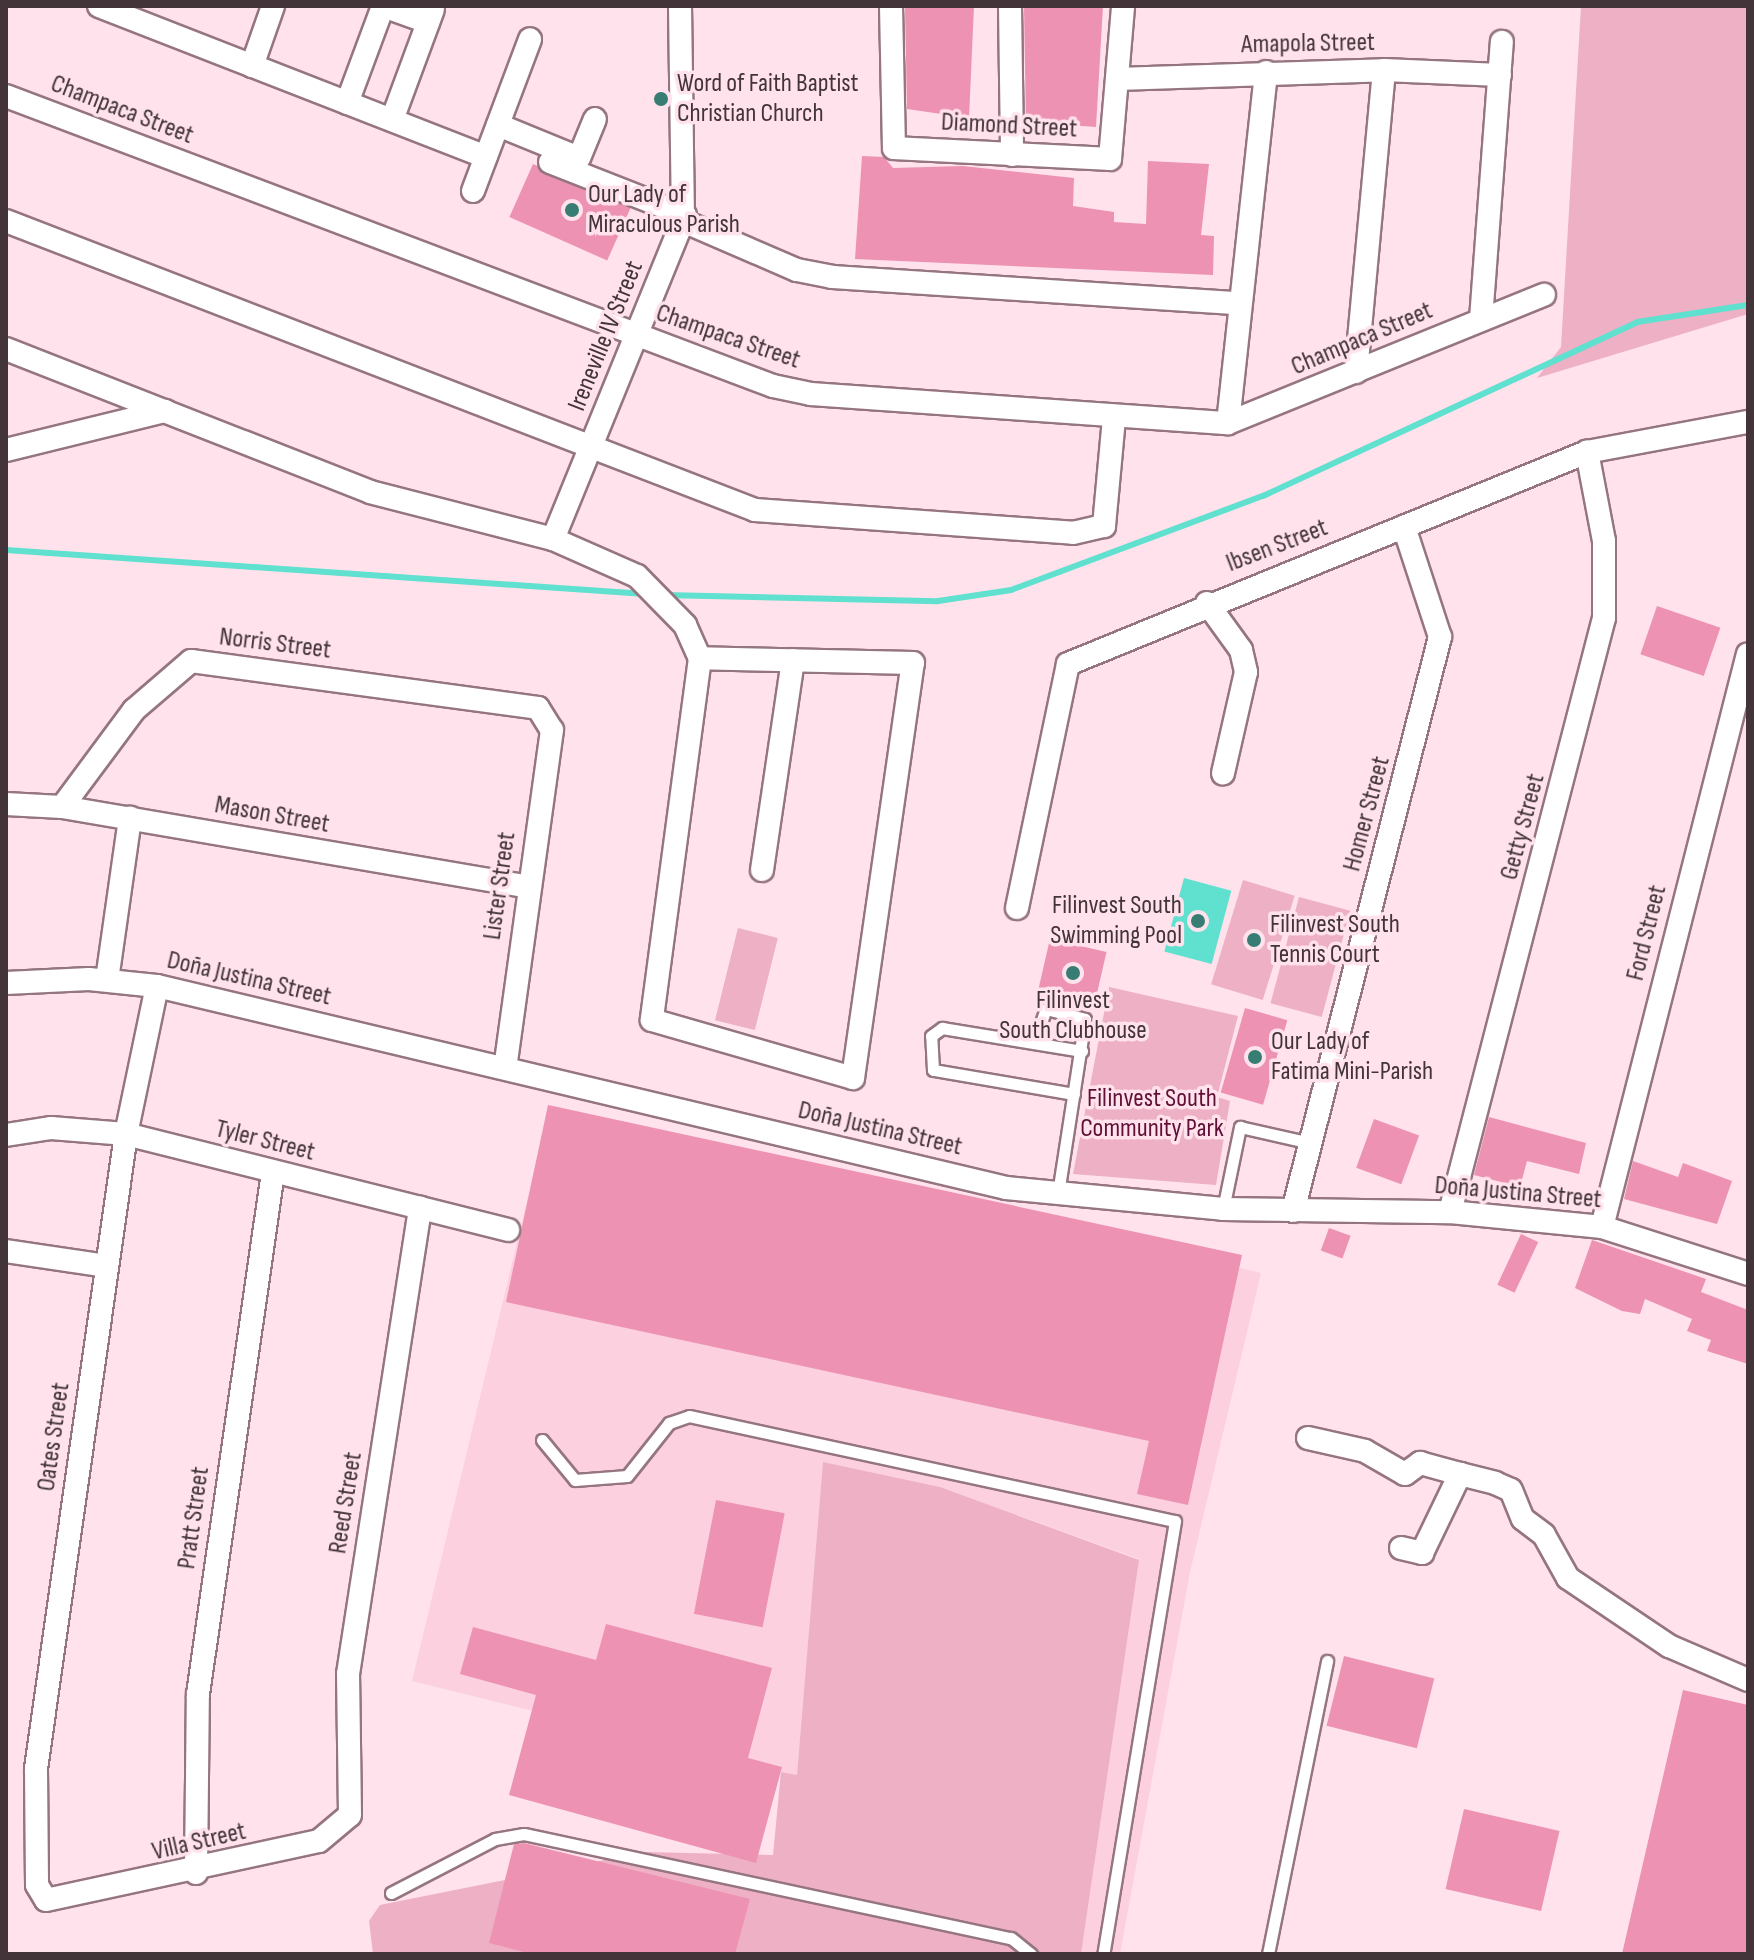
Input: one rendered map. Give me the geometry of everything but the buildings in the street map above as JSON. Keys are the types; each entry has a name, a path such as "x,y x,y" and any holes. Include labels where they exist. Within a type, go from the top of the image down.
{"street":[{"path":"99,6 156,16 252,66 486,157"},
{"path":"252,66 273,6"},
{"path":"347,103 383,6 430,16 392,120"},
{"name":"Ireneville IV Street","path":"553,539 684,218 680,6"},
{"name":"Diamond Street","path":"891,6 894,148 1110,159 1123,6"},
{"path":"1010,6 1012,155"},
{"path":"473,191 530,39"},
{"path":"1481,319 1502,42"},
{"path":"1356,372 1384,70"},
{"name":"Amapola Street","path":"1117,79 1384,70 1500,75"},
{"path":"1228,423 1238,303 1266,72"},
{"name":"Champaca Street","path":"6,96 636,335 811,394 1114,418 1228,423 1544,295"},
{"path":"498,125 579,158 595,119"},
{"path":"550,162 797,270 832,277 1238,303"},
{"path":"6,221 755,510 1073,533 1104,526 1114,418"},
{"path":"6,349 370,492 553,539 637,576 685,625 700,658 652,1020 853,1078 913,663 700,658"},
{"path":"6,450 165,411"},
{"name":"Ibsen Street","path":"1017,908 1064,668 1207,603 1587,452 1747,427"},
{"name":"Getty Street","path":"1450,1212 1604,618 1604,541 1587,452"},
{"name":"Homer Street","path":"1293,1211 1440,637 1404,527"},
{"path":"1207,603 1241,650 1246,672 1223,773"},
{"name":"Ford Street","path":"1602,1227 1748,654"},
{"path":"762,870 793,660"},
{"name":"Norris Street","path":"62,807 134,710 191,661 529,705 545,714"},
{"name":"Lister Street","path":"505,1068 552,730 545,714"},
{"name":"Mason Street","path":"6,804 62,807 528,887"},
{"path":"107,980 130,818"},
{"name":"Doña Justina Street","path":"6,983 107,980 157,986 1006,1188 1223,1209 1450,1212 1602,1227 1748,1274"},
{"name":"Oates Street","path":"42,1898 36,1769 126,1134 157,986"},
{"name":"Tyler Street","path":"6,1135 51,1128 126,1134 508,1230"},
{"name":"Pratt Street","path":"196,1873 198,1694 273,1172"},
{"name":"Reed Street","path":"352,1807 348,1674 420,1208"},
{"path":"6,1251 107,1266"},
{"path":"1308,1438 1365,1451 1405,1474 1420,1463 1511,1490 1523,1519 1544,1535 1568,1578 1628,1621 1748,1680"},
{"path":"1401,1548 1422,1553 1460,1474"},
{"name":"Villa Street","path":"42,1898 196,1873 319,1841 337,1831 352,1807"}],"lane":[{"path":"1034,1043 1041,1011 1077,1013 1086,1024 1058,1193"},
{"path":"1074,1094 938,1072 928,1063 938,1029 1082,1051"},
{"path":"1223,1209 1240,1127 1311,1143"},
{"path":"542,1440 575,1480 627,1476 669,1423 689,1416 1175,1521 1103,1954"},
{"path":"1268,1954 1327,1661"},
{"path":"391,1893 495,1839 524,1834 1011,1938 1031,1954"}],"shaded area":[{"name":"Filinvest South Swimming Pool","path":"1184,878 1231,891 1212,964 1164,951"},
{"path":"550,1105 1261,1273 1190,1572 1120,1954 1081,1954 1139,1559 940,1487 823,1462 797,1776 412,1681"}],"green space":[{"path":"1581,6 1748,6 1748,314 1537,378 1561,347"},
{"name":"Filinvest South Tennis Court","path":"1243,880 1295,896 1263,1000 1211,984"},
{"path":"1299,897 1350,911 1322,1017 1271,1003"},
{"path":"738,928 778,938 755,1030 715,1020"},
{"name":"Filinvest South Community Park","path":"1109,987 1238,1016 1217,1097 1230,1101 1216,1185 1073,1174"},
{"path":"823,1462 940,1487 1139,1560 1081,1954 373,1954 369,1921 380,1905 644,1852 773,1855 781,1772 797,1775"}],"waterway":[{"path":"664,595 938,601 1011,590 1263,496 1637,322 1748,305"},
{"path":"6,550 645,594"}],"place":[{"name":"Word of Faith Baptist Christian Church","path":"661,99"},
{"name":"Our Lady of Miraculous Parish","path":"572,210"},
{"name":"Filinvest South Swimming Pool","path":"1198,921"},
{"name":"Filinvest South Tennis Court","path":"1254,940"},
{"name":"Filinvest South Clubhouse","path":"1073,973"},
{"name":"Our Lady of Fatima Mini-Parish","path":"1255,1057"}]}
